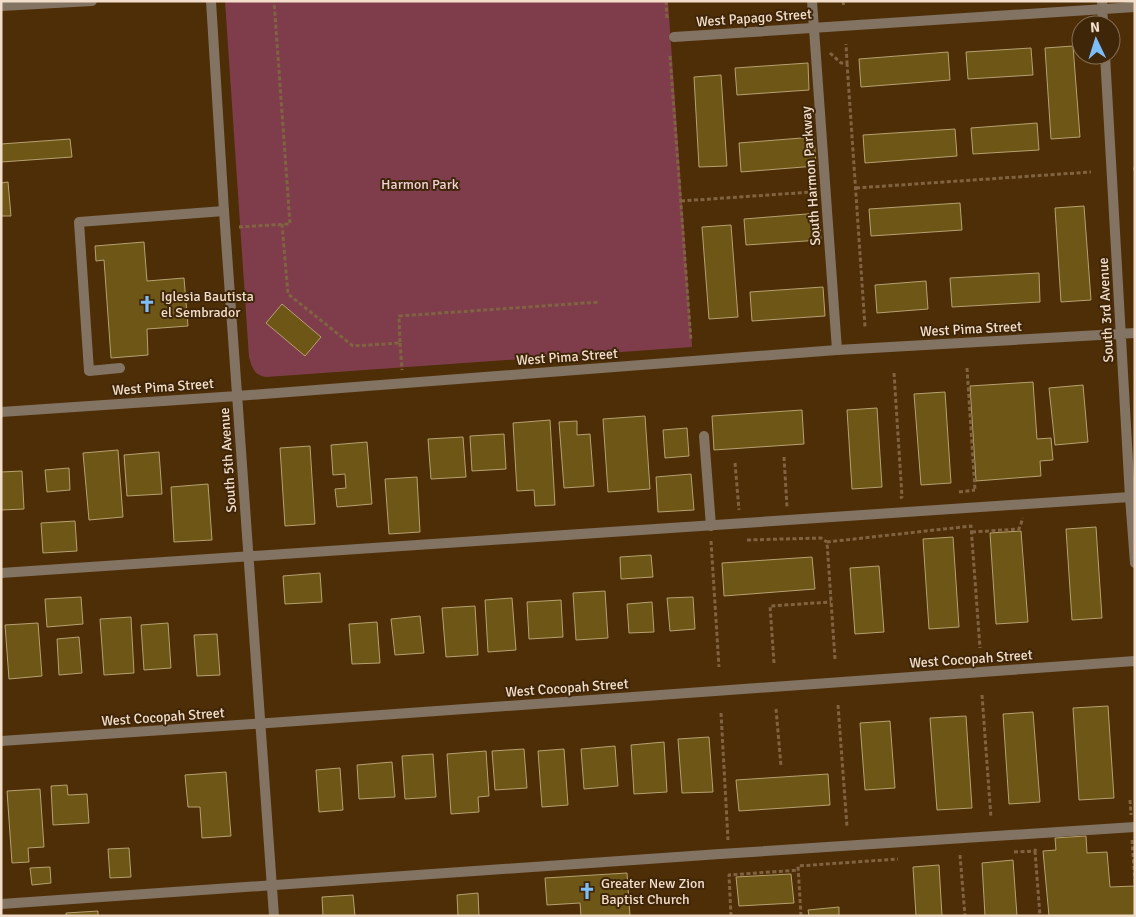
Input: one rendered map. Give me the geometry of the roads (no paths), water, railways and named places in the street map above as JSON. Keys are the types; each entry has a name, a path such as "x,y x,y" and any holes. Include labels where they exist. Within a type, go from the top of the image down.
{"street":[{"path":"1,6 92,1"},
{"name":"South 5th Avenue","path":"211,1 274,916"},
{"name":"South Harmon Parkway","path":"812,1 837,350"},
{"name":"West Papago Street","path":"674,37 1102,6 1135,8"},
{"name":"South 3rd Avenue","path":"1106,65 1135,563"},
{"path":"120,368 89,371 79,222 224,211"},
{"name":"West Pima Street","path":"1,412 837,350 1135,333"},
{"path":"704,436 711,526"},
{"path":"1,574 1130,498"},
{"name":"West Cocopah Street","path":"1,741 1135,660"},
{"path":"1,904 1135,827"}],"place":[{"name":"Iglesia Bautista el Sembrador","path":"147,304"},
{"name":"Greater New Zion Baptist Church","path":"587,891"}],"park label":[{"name":"Harmon Park","path":"420,184"}]}
